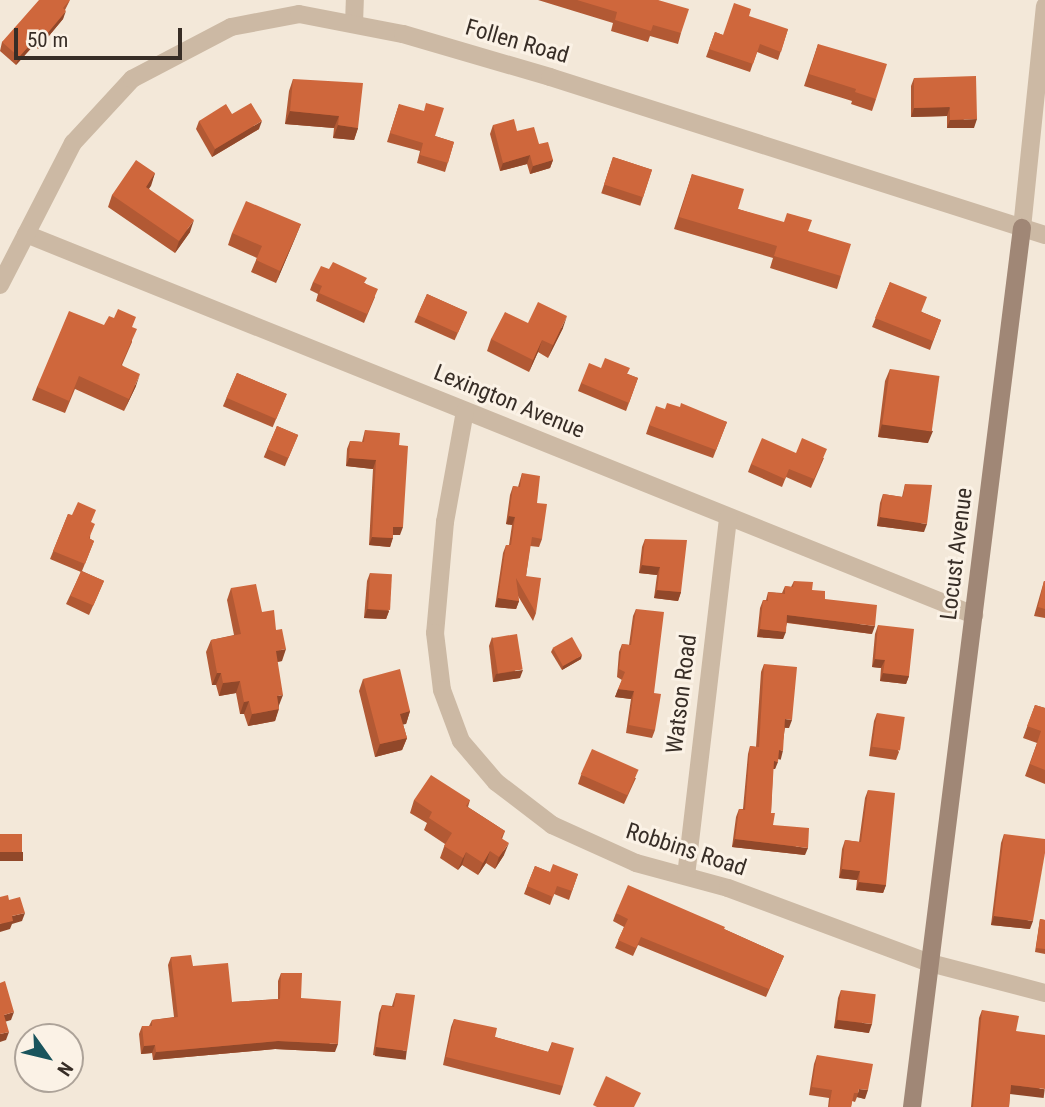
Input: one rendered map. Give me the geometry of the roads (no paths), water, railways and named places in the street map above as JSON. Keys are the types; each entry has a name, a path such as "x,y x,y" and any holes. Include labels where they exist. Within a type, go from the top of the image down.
{"street":[{"path":"354,24 355,0"},
{"name":"Locust Avenue","path":"912,1107 1022,228 1042,60 1045,6"},
{"name":"Follen Road","path":"0,285 74,143 132,79 231,27 299,14 403,34 550,77 1045,235"},
{"name":"Lexington Avenue","path":"26,234 974,615"},
{"name":"Robbins Road","path":"465,411 445,522 435,633 442,690 461,741 496,782 552,825 636,863 728,888 930,963 1045,993"},
{"name":"Watson Road","path":"686,876 728,517"}]}
